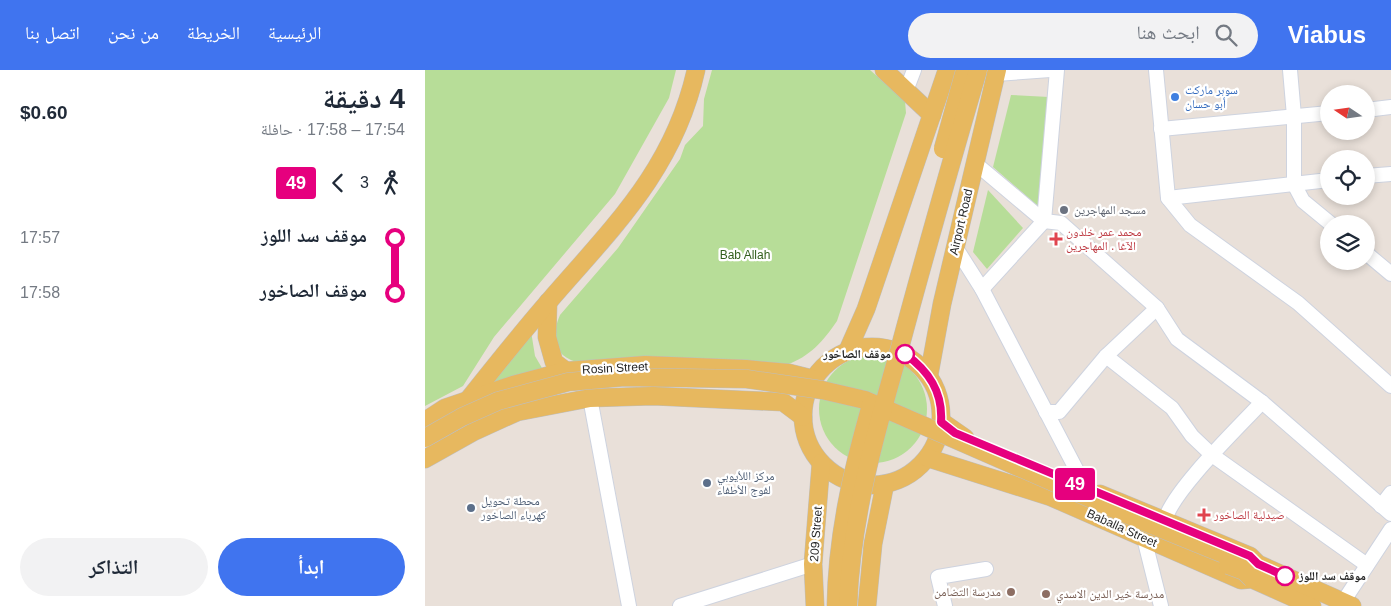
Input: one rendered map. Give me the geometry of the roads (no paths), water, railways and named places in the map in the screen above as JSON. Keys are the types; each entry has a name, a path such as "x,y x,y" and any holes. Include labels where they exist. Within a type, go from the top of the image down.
{"main road":[{"path":"468,400 548,302 637,198 680,125 696,70"},
{"path":"884,70 932,115"},
{"path":"848,350 867,310 947,70"},
{"path":"836,606 839,545 856,458 965,70"},
{"path":"848,606 850,564 858,506 978,70"},
{"name":"Airport Road","path":"929,375 942,304 997,72"},
{"path":"548,302 547,338 554,362 566,371"},
{"path":"862,347 890,348 911,358 929,375 940,400 941,422 937,441 928,458 916,470 902,479 885,484 862,485 839,477 821,463 811,449 805,433 803,417 805,397 813,379 828,362 848,350 862,347"},
{"name":"Rosin Street","path":"425,421 445,408 566,371 645,365 747,369 789,373 813,379"},
{"path":"744,399 747,369"},
{"path":"425,438 462,417 498,401 568,382 624,377 747,379 821,390 865,400 1142,521 1248,564 1255,572"},
{"path":"425,445 465,424 496,412 570,391 625,385 751,387 819,397 897,422 1244,571 1255,572"},
{"path":"425,459 475,431 517,412 590,398 653,396 783,402 803,417"},
{"name":"Baballa Street","path":"941,422 955,433 972,441 1250,556 1255,572 1286,601 1312,606"},
{"name":"Baballa Street","path":"928,458 1051,497 1241,580 1255,572 1351,605"},
{"name":"209 Street","path":"815,606 813,564 821,463"},
{"path":"867,606 873,544 885,484"}],"street":[{"path":"906,91 914,70"},
{"path":"997,72 1050,70"},
{"path":"982,290 1044,221 1057,70"},
{"path":"1156,70 1168,198 1190,225 1298,303 1391,386"},
{"path":"1290,70 1294,116 1294,184 1303,201 1320,215"},
{"path":"1375,109 1391,107"},
{"path":"1161,129 1320,114"},
{"path":"975,163 1044,221 1061,223 1157,308 1177,338 1262,402 1386,510 1391,494"},
{"path":"1375,176 1388,177"},
{"path":"1168,198 1320,181"},
{"path":"956,248 982,290 1086,488"},
{"path":"1375,261 1391,274"},
{"path":"1046,412 1059,412 1106,356 1157,308"},
{"path":"1106,356 1172,408 1193,436 1212,456 1367,566"},
{"path":"590,398 629,606"},
{"path":"1165,520 1169,508 1212,456 1262,402"},
{"path":"1351,605 1367,566 1391,529"},
{"path":"1144,538 1161,606"},
{"path":"680,606 718,600 813,564"},
{"path":"945,606 939,577 986,568"}],"place":[{"name":"سوبر ماركت أبو حسان","path":"1175,97"},
{"name":"مسجد المهاجرين","path":"1064,210"},
{"name":"محمد عمر خلدون الآغا . المهاجرين","path":"1056,239"},
{"name":"موقف الصاخور","path":"905,354"},
{"name":"مركز اللأيوبي لفوج الأطفاء","path":"707,483"},
{"name":"محطة تحويل كهرباء الصاخور","path":"471,508"},
{"name":"صيدلية الصاخور","path":"1204,515"},
{"name":"موقف سد اللوز","path":"1285,576"},
{"name":"مدرسة التضامن","path":"1011,592"},
{"name":"مدرسة خير الدين الاسدي","path":"1046,594"}],"park label":[{"name":"Bab Allah","path":"745,255"}]}
